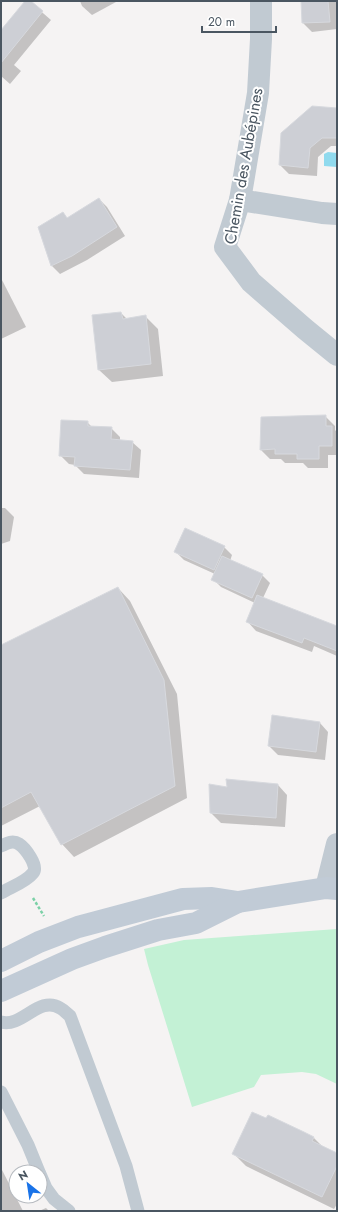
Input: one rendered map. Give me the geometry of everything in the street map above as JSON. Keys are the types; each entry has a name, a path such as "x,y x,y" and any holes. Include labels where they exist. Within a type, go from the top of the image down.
{"main road":[{"path":"1,961 39,942 78,927 183,899 212,898 238,902 332,888"},
{"path":"3,994 72,960 105,947 158,930 196,923 238,902"}],"street":[{"name":"Chemin des Aubépines","path":"261,1 261,39 258,93 240,200 226,247 252,282 337,355"},
{"path":"240,200 337,214"},
{"path":"332,888 337,844"}],"lane":[{"path":"1,846 10,842 19,844 34,862 35,869 33,874 26,879 1,893"},
{"path":"1,1022 13,1022 43,1006 51,1005 60,1007 70,1016 126,1166 138,1211"},
{"path":"1,1092 36,1164"},
{"path":"48,1191 54,1199 69,1211"}],"path":[{"path":"32,896 42,913"}],"green space":[{"path":"337,929 337,1084 316,1074 302,1072 261,1075 254,1087 192,1107 144,949 184,940"}],"water":[{"path":"328,152 337,153 337,167 324,166 324,154"}],"building":[{"path":"25,1 31,1 43,11 1,63 1,30"},
{"path":"301,1 328,1 330,22 302,23"},
{"path":"312,106 337,108 337,138 322,138 310,148 308,168 279,165 281,133"},
{"path":"99,198 117,227 72,256 51,266 38,227 63,212 67,218"},
{"path":"121,312 123,319 146,315 151,364 98,370 92,315"},
{"path":"326,415 326,426 332,426 332,446 319,446 319,459 297,459 297,454 275,454 275,449 260,450 261,417"},
{"path":"61,420 88,421 88,426 112,427 111,439 133,441 130,470 74,466 75,457 59,456"},
{"path":"185,528 225,546 214,570 174,552"},
{"path":"222,556 263,574 252,598 211,580"},
{"path":"118,587 164,680 175,786 61,845 31,792 1,808 1,645"},
{"path":"257,595 337,626 337,651 304,638 302,643 246,622"},
{"path":"272,715 320,722 316,752 268,746"},
{"path":"226,779 278,784 276,818 210,813 209,784 227,787"},
{"path":"252,1112 266,1118 268,1115 304,1132 314,1137 312,1141 337,1153 337,1166 322,1197 232,1154"}]}
